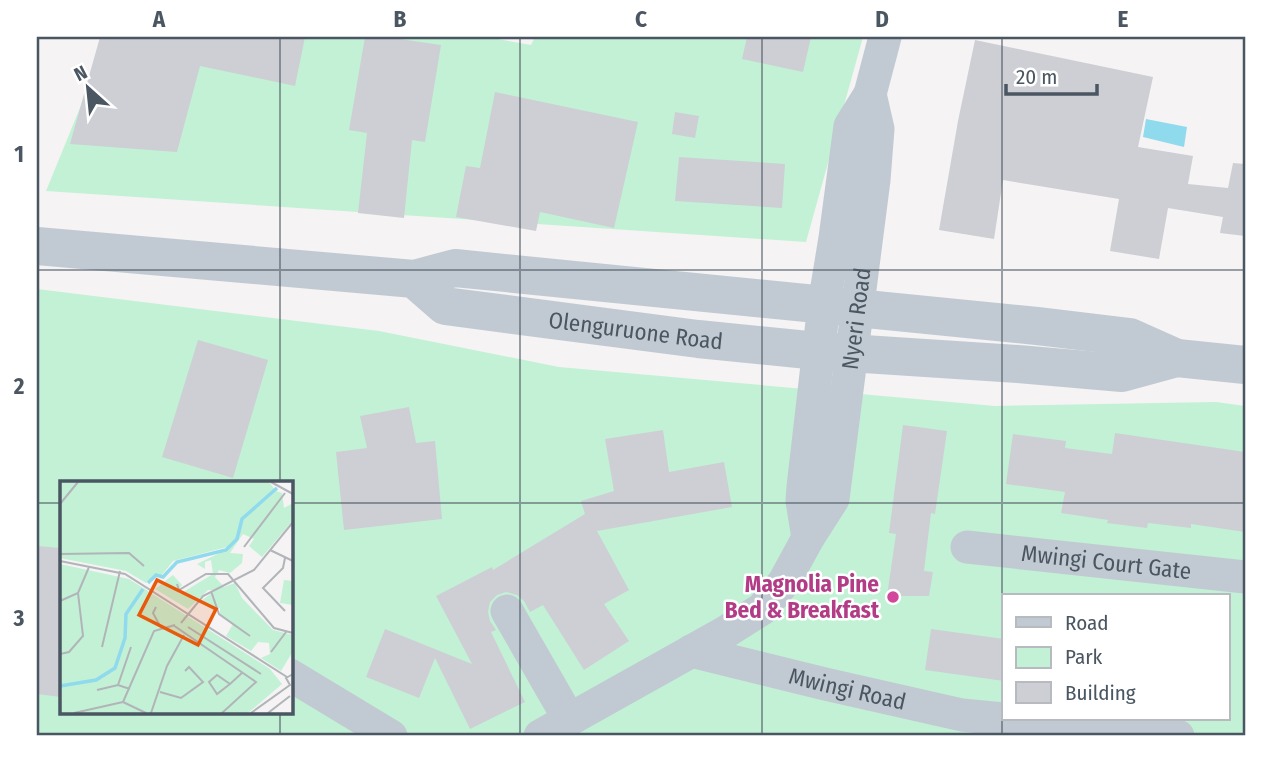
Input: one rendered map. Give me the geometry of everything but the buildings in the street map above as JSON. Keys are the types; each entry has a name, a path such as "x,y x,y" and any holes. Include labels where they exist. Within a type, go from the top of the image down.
{"street":[{"name":"Nyeri Road","path":"540,736 762,609 784,582 833,499 835,351 841,307 835,238 850,126 870,94 885,37"},
{"path":"37,246 414,279 455,268 1130,337 1177,358"},
{"name":"Olenguruone Road","path":"414,279 444,306 698,339 1122,373 1177,358 1245,365"},
{"name":"Mwingi Court Gate","path":"967,547 1245,577"},
{"path":"507,611 569,719"},
{"name":"Mwingi Road","path":"691,651 825,684 961,725 1178,736"},
{"path":"292,676 391,736"}],"green space":[{"path":"109,37 486,37 531,45 535,37 863,37 806,242 46,191"},
{"path":"37,289 379,331 559,367 995,406 1216,402 1245,406 1245,736 37,736"}],"water":[{"path":"1146,119 1187,127 1184,147 1143,137"}],"place":[{"name":"Magnolia Pine Bed & Breakfast","path":"893,597"}]}
